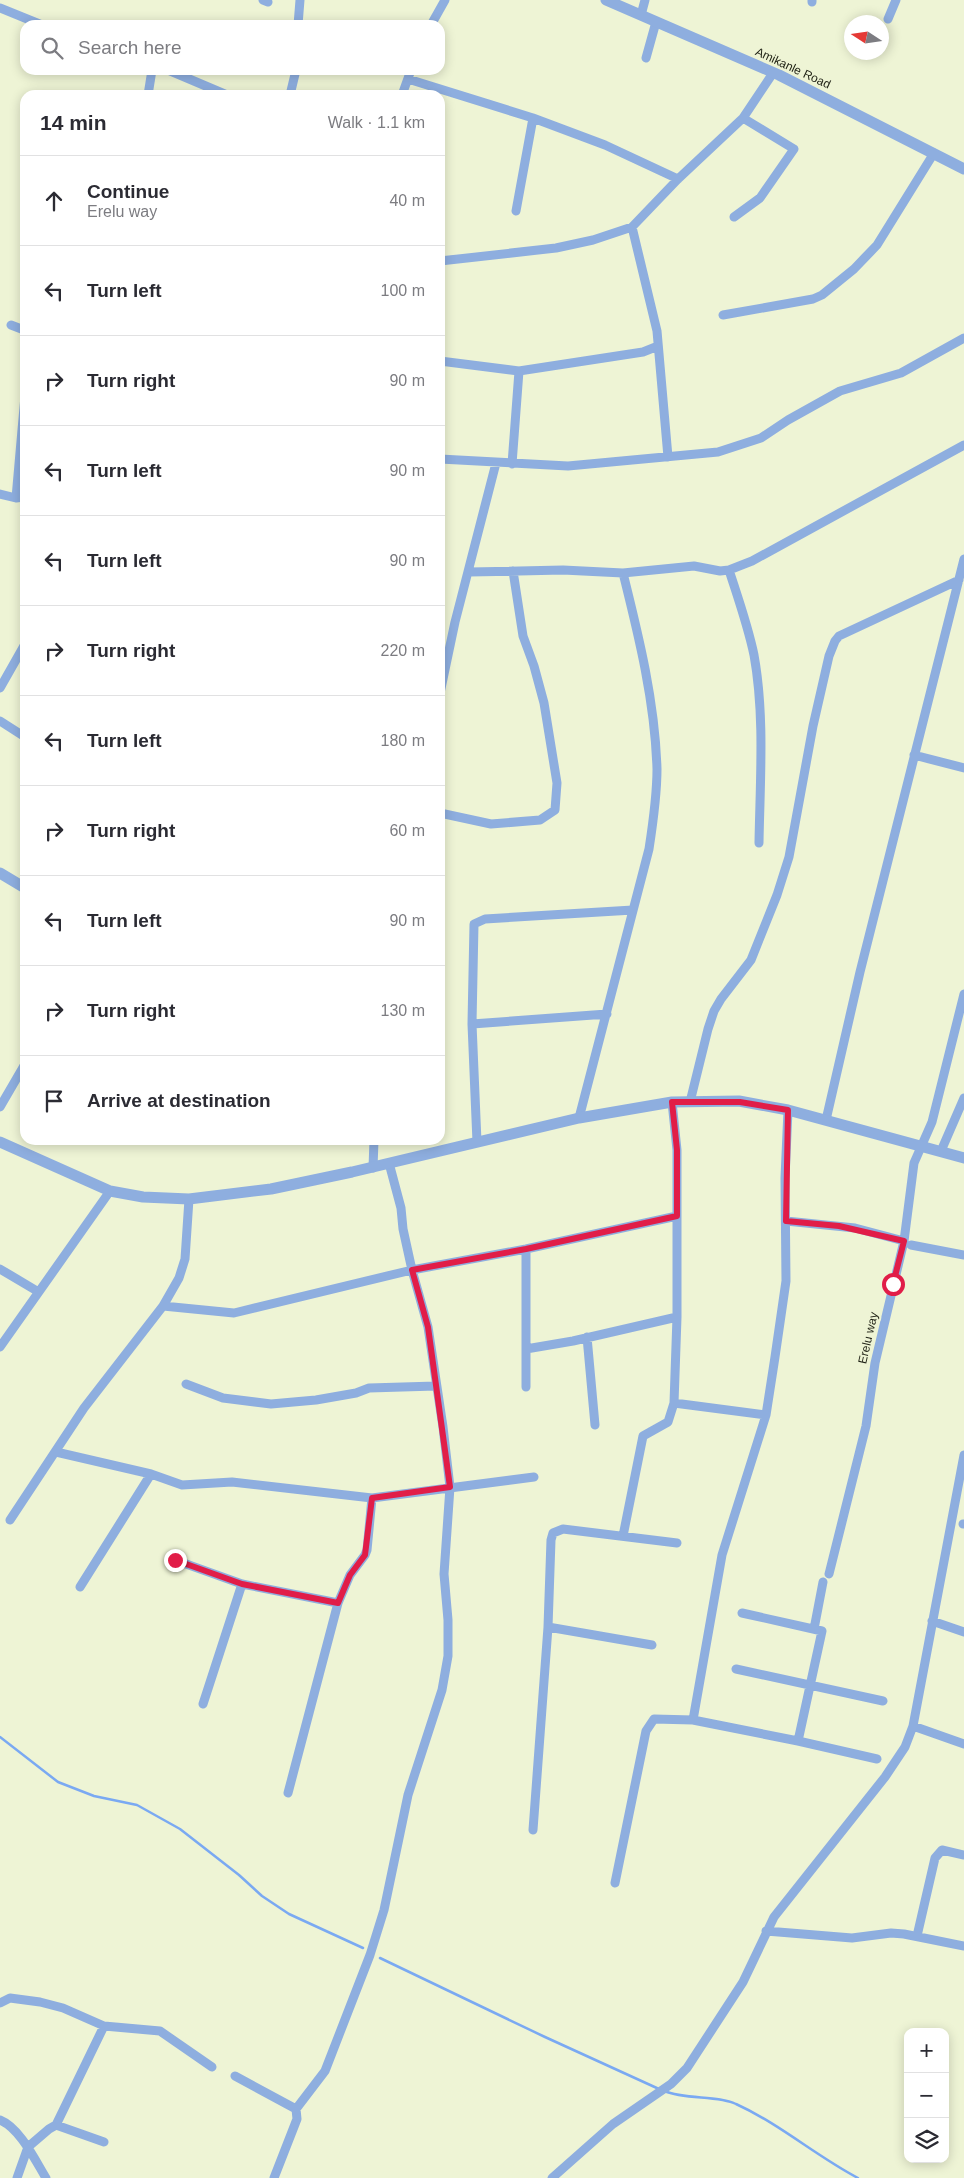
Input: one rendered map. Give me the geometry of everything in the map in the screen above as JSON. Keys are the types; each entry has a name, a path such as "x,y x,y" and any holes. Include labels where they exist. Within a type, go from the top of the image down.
{"street":[{"path":"298,20 300,0"},
{"path":"434,20 445,0"},
{"name":"Amikanle Road","path":"606,0 773,72 964,169"},
{"path":"641,16 645,0"},
{"path":"889,17 896,0"},
{"path":"0,8 30,20"},
{"path":"646,58 656,22"},
{"path":"445,261 556,248 593,240 632,227 678,179 743,118 773,72"},
{"path":"149,90 151,75"},
{"path":"180,75 215,90"},
{"path":"291,90 295,75"},
{"path":"404,90 409,75"},
{"path":"412,75 605,145 678,179"},
{"path":"516,211 533,118"},
{"path":"734,217 760,198 794,149 743,118"},
{"path":"723,315 813,298 830,289 877,245 934,153"},
{"path":"632,227 657,331 668,457"},
{"path":"11,325 20,328"},
{"path":"445,459 568,466 718,452 761,438 788,420 840,392 901,373 963,342"},
{"path":"445,362 520,371 643,352 658,346"},
{"path":"512,464 520,371"},
{"path":"469,572 564,570 623,573 687,566 720,571 729,570 752,561 964,445"},
{"path":"445,669 455,622 496,463"},
{"path":"0,494 20,497"},
{"path":"826,1120 862,963 964,559"},
{"path":"729,570 754,654 757,681 760,738 758,843"},
{"path":"445,814 491,824 540,820 555,810 557,783 544,703 523,636 513,571"},
{"path":"579,1118 649,850 655,810 657,770 653,715 642,648 623,573"},
{"path":"690,1102 714,1011 721,998 751,960 774,904 789,857 813,726 829,656 835,641 839,636 959,580"},
{"path":"0,688 20,653"},
{"path":"0,721 20,734"},
{"path":"914,755 964,768"},
{"path":"0,873 20,885"},
{"path":"477,1142 472,1024 473,933 476,922 485,919 633,910"},
{"name":"Erelu way","path":"829,1574 864,1436 875,1362 907,1243 910,1178 941,1088 964,994"},
{"path":"472,1024 607,1014"},
{"path":"0,1107 20,1074"},
{"path":"941,1151 964,1098"},
{"path":"623,1536 641,1441 646,1433 668,1422 674,1403 677,1317 677,1150 672,1102"},
{"path":"0,1142 110,1191 143,1197 190,1199 271,1189 373,1168 579,1118 672,1102 740,1102 788,1110 964,1158"},
{"path":"693,1720 722,1555 766,1415 786,1281 788,1110"},
{"path":"373,1168 374,1145"},
{"path":"274,2178 297,2120 296,2109 326,2071 370,1955 384,1910 408,1794 444,1681 449,1640 444,1574 450,1487 428,1327 412,1270 403,1228 401,1208 389,1163"},
{"path":"0,1347 110,1191"},
{"path":"10,1520 84,1408 163,1306 179,1278 185,1259 190,1199"},
{"path":"163,1306 234,1313 412,1270 526,1249 677,1216"},
{"path":"786,1221 839,1226 964,1255"},
{"path":"526,1249 526,1387"},
{"path":"0,1268 38,1292"},
{"path":"526,1349 587,1338 677,1317"},
{"path":"587,1338 595,1426"},
{"path":"186,1384 223,1398 271,1404 316,1400 356,1393 370,1388 436,1386"},
{"path":"674,1403 766,1415"},
{"path":"56,1452 151,1474 182,1485 232,1482 372,1498 534,1477"},
{"path":"552,2178 613,2124 677,2079 692,2060 743,1982 766,1932 791,1894 885,1777 905,1747 913,1726 964,1455"},
{"path":"80,1586 151,1474"},
{"path":"288,1793 338,1603 350,1575 365,1555 372,1498"},
{"path":"533,1830 548,1627 551,1540 553,1534 563,1529 677,1543"},
{"path":"175,1560 242,1584 338,1603"},
{"path":"814,1629 824,1582"},
{"path":"203,1704 242,1584"},
{"path":"742,1613 822,1631 798,1741"},
{"path":"932,1621 964,1632"},
{"path":"548,1627 652,1645"},
{"path":"736,1668 884,1701"},
{"path":"615,1883 646,1731 649,1723 654,1719 693,1720 878,1759"},
{"path":"913,1726 964,1744"},
{"path":"917,1936 935,1858 942,1850 964,1855"},
{"path":"766,1932 852,1938 891,1933 917,1936 964,1946"},
{"path":"0,2003 10,1998 40,2002 63,2008 104,2026 160,2031 212,2067"},
{"path":"17,2178 28,2147 56,2125 104,2026"},
{"path":"235,2076 290,2104 296,2109"},
{"path":"0,2120 8,2123 28,2147 46,2178"},
{"path":"56,2125 104,2142"}],"waterway":[{"path":"0,1737 58,1782 94,1796 137,1805 180,1829 239,1875 262,1896 289,1914 363,1948"},
{"path":"380,1958 659,2089"},
{"path":"664,2091 682,2096 720,2099 736,2104 768,2121 858,2178"}],"route":[{"path":"175,1560 242,1584 338,1603 350,1575 367,1550 372,1498 450,1487 428,1327 422,1300 412,1270 526,1249 677,1216 677,1150 672,1102 740,1102 788,1110 785,1178 786,1221 855,1228 904,1241 893,1284"}]}
